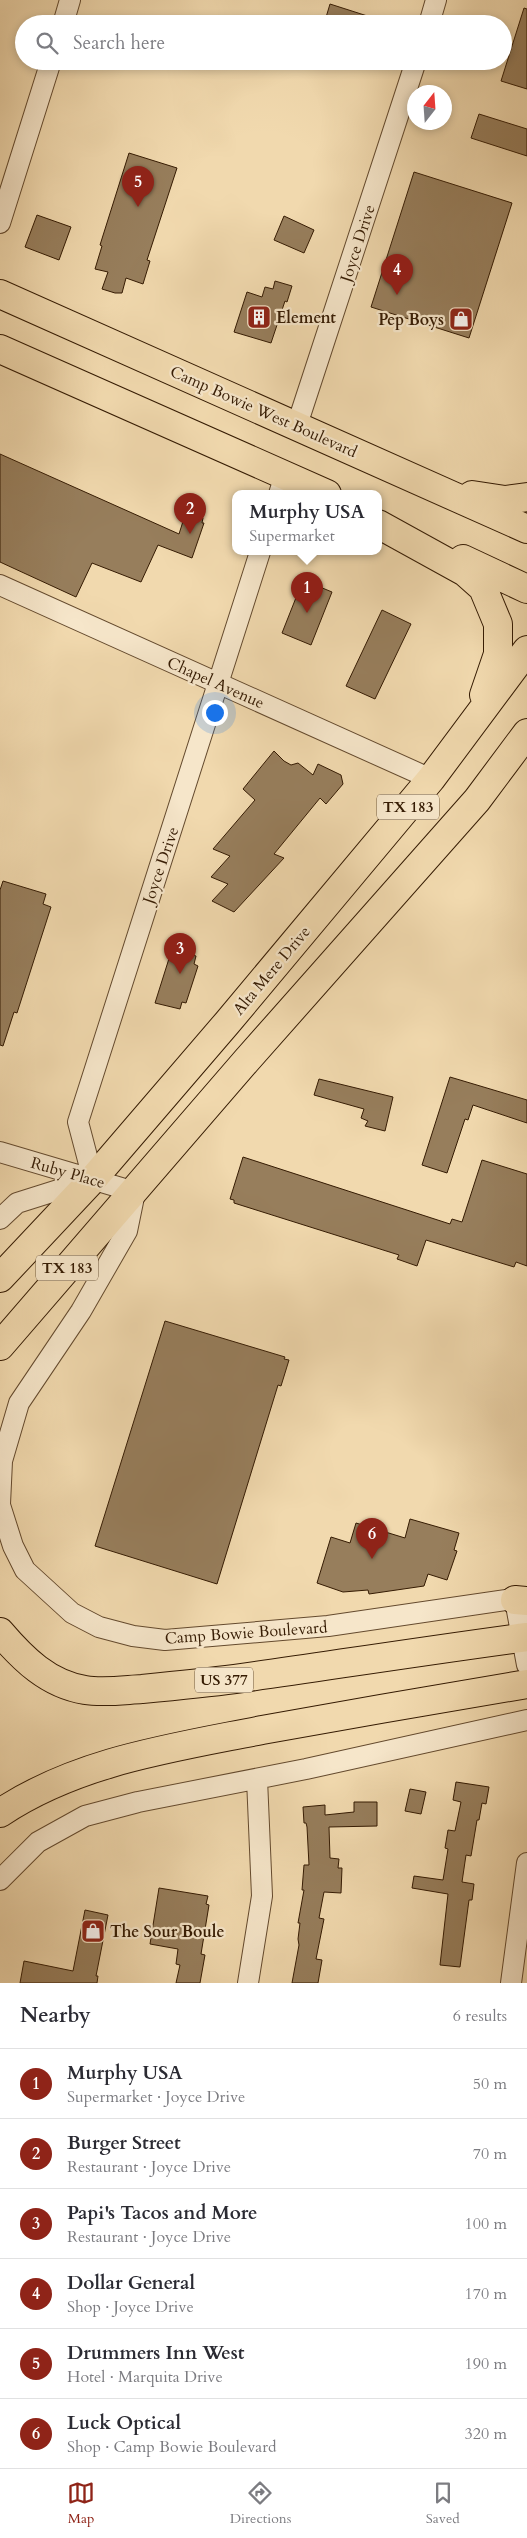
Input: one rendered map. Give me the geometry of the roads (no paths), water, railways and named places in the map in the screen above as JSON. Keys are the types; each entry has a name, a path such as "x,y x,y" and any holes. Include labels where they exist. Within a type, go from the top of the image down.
{"main road":[{"name":"Camp Bowie West Boulevard","path":"0,294 527,529"},
{"path":"0,349 282,484 312,490"},
{"path":"395,469 476,496 505,500 527,497"},
{"path":"382,521 527,589"},
{"path":"382,526 465,572 483,588 491,603 498,624 498,654 474,723"},
{"name":"Alta Mere Drive","path":"0,1278 93,1179 431,779 527,650"},
{"name":"TX 183","path":"0,1346 90,1240 136,1192 246,1061 477,800 527,733"},
{"path":"495,775 527,747"},
{"name":"US 377","path":"0,1632 42,1674 59,1682 85,1690 107,1691 199,1684 410,1652 525,1637"},
{"path":"0,1813 37,1792 86,1770 146,1754 282,1727 527,1684"}],"street":[{"path":"66,15 70,0"},
{"path":"432,15 436,0"},
{"path":"0,223 48,70"},
{"name":"Joyce Drive","path":"297,425 413,70"},
{"name":"Joyce Drive","path":"93,1179 78,1122 259,555"},
{"name":"Chapel Avenue","path":"0,586 431,779"},
{"name":"Ruby Place","path":"0,1152 136,1192"},
{"path":"0,1219 17,1203 93,1179"},
{"name":"Camp Bowie Boulevard","path":"136,1192 127,1230 80,1311 20,1403 2,1462 0,1504 13,1546 26,1570 46,1591 72,1613 99,1627 133,1636 165,1640 328,1626 523,1599"},
{"path":"523,1599 527,1665"},
{"path":"0,1880 38,1842 85,1816 138,1802 527,1720"},
{"path":"248,1983 262,1896 257,1778"},
{"path":"511,1983 527,1863"}],"place":[{"name":"Drummers Inn West","path":"138,207"},
{"name":"Dollar General","path":"397,295"},
{"name":"Element","path":"259,317"},
{"name":"Pep Boys","path":"461,319"},
{"name":"Burger Street","path":"190,534"},
{"name":"Murphy USA","path":"307,613"},
{"name":"Papi's Tacos and More","path":"180,974"},
{"name":"Luck Optical","path":"372,1559"},
{"name":"The Sour Boule","path":"93,1931"}]}
